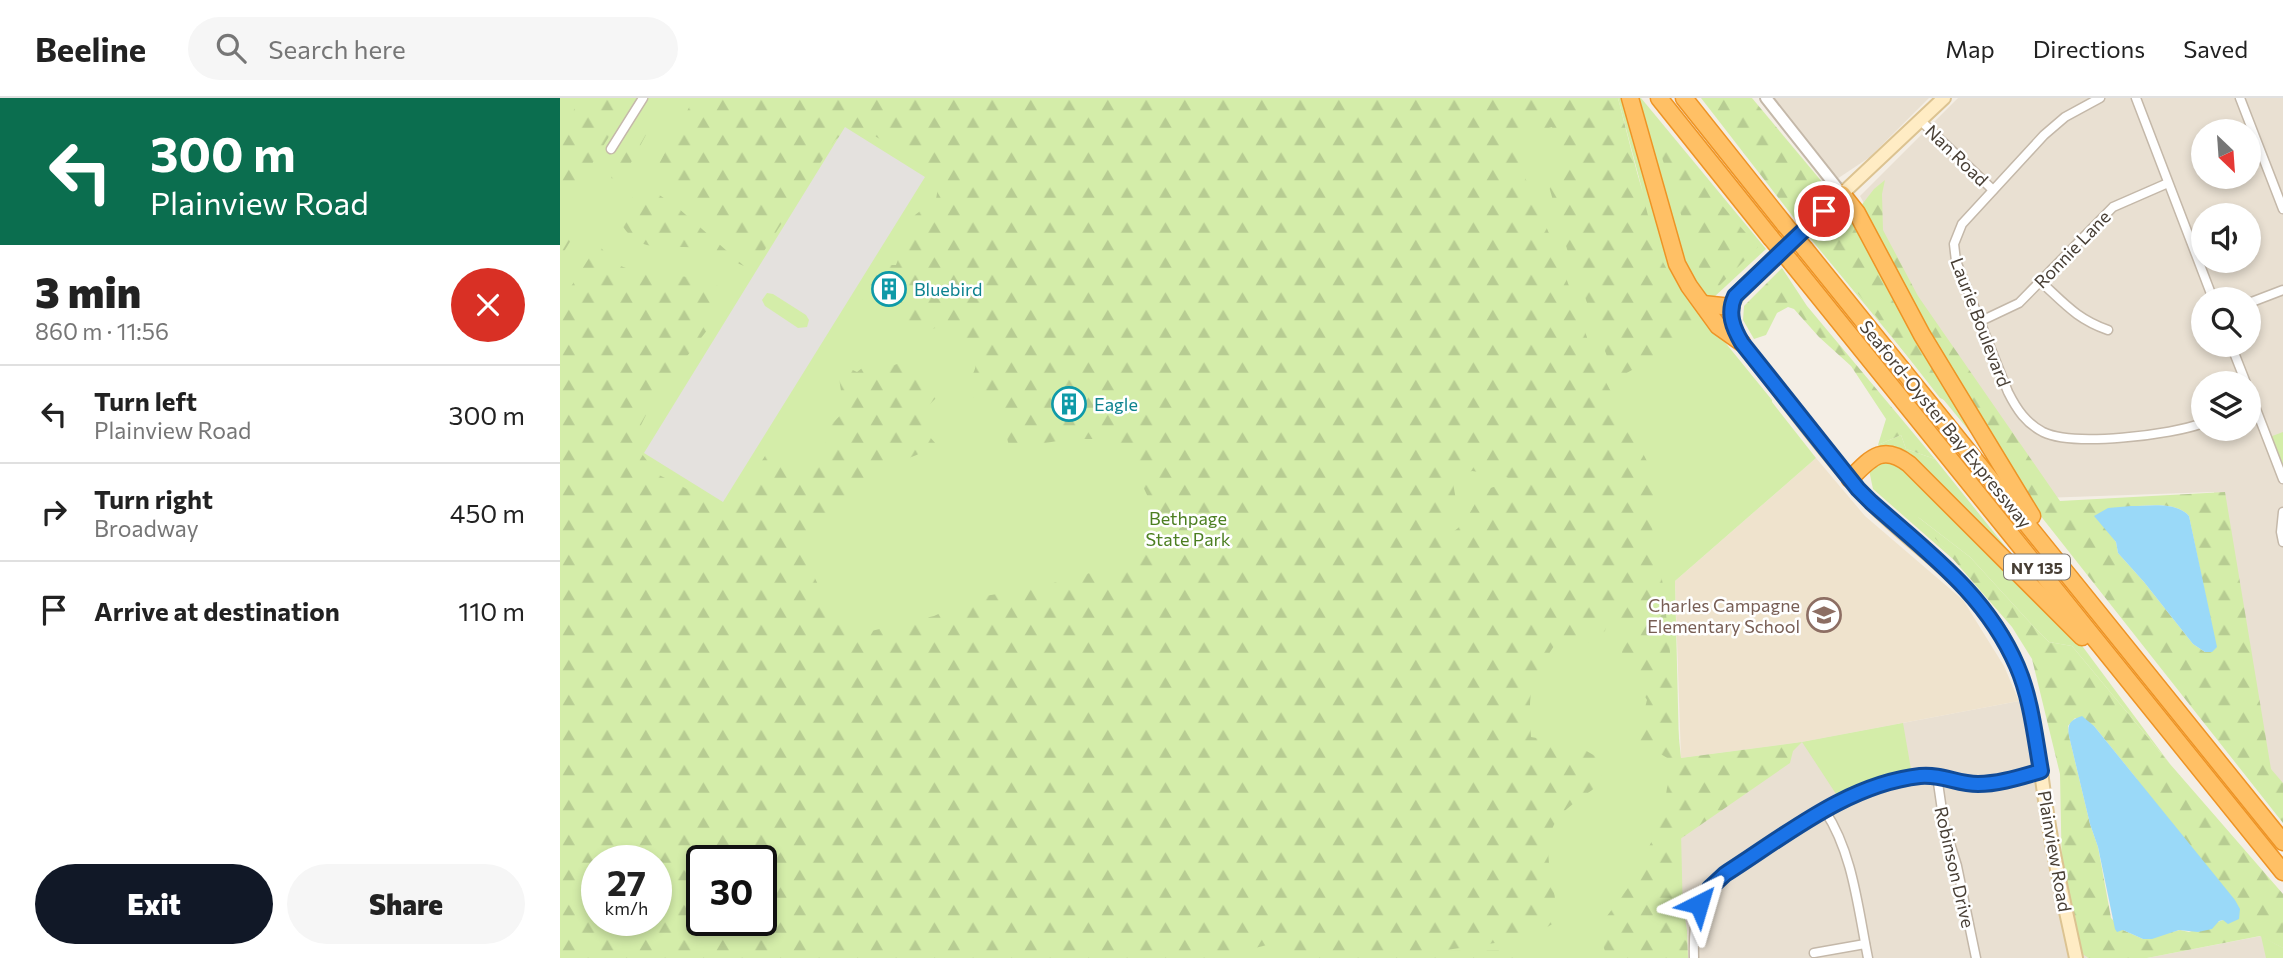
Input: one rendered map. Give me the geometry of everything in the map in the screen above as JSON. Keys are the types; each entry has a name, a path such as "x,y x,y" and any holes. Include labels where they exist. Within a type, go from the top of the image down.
{"highway":[{"path":"1630,98 1673,253 1689,286 1718,326 1742,343"},
{"name":"Seaford-Oyster Bay Expressway","path":"1659,98 2283,872"},
{"name":"Seaford-Oyster Bay Expressway","path":"1684,98 2283,842"},
{"path":"1842,194 1857,213 1922,335 2075,583"},
{"path":"1703,304 1731,307"},
{"path":"1850,480 1875,456 1887,454 1904,460 2139,693"}],"main road":[{"path":"1731,307 1742,288 1944,98"},
{"name":"Plainview Road","path":"1731,307 1732,325 1742,343 1850,480 1957,578 1987,612 2018,668 2028,706 2054,859 2076,958"}],"street":[{"path":"611,149 643,98"},
{"path":"1766,98 1842,194"},
{"name":"Laurie Boulevard","path":"2100,98 2065,117 2044,135 1962,224 1954,244 1956,261 2016,408 2032,425 2044,433 2066,439 2167,432 2191,426"},
{"path":"2136,98 2208,287"},
{"path":"2242,98 2283,209"},
{"name":"Nan Road","path":"1921,121 1993,190"},
{"name":"Ronnie Lane","path":"1980,321 2020,303 2113,207 2168,183"},
{"path":"2041,282 2087,323 2108,330"},
{"path":"2261,298 2283,290"},
{"path":"2261,428 2283,479"},
{"path":"2283,512 2283,542"},
{"path":"1694,958 1695,920 1699,904 1710,888 1725,874 1846,797 1868,788 1919,776 1937,776 1977,784 2002,782 2041,771"},
{"name":"Robinson Drive","path":"1937,776 1944,824 1957,866 1976,958"},
{"path":"1825,811 1845,850 1868,958"},
{"path":"1814,953 1865,944"}],"shaded area":[{"path":"1771,98 1929,98 1870,157 1837,179"},
{"path":"1958,98 2283,98 2283,800 2264,777 2214,492 2042,498 1946,352 1860,196"},
{"path":"845,127 925,177 723,502 644,453","holes":["767,293 806,315 809,320 807,327 798,328 765,306 762,300"]},
{"name":"Charles Campagne Elementary School","path":"1816,458 1865,516 1963,600 2004,666 2019,701 1802,742 1681,758 1675,581"},
{"path":"2019,701 2088,958 1688,958 1687,930 1673,844 1681,758 1802,742"},
{"path":"2261,936 2283,937 2283,958 2147,958"}],"green space":[{"name":"Bethpage State Park","path":"560,98 1614,98 1643,193 1618,98 1624,98 1702,314 1816,458 1675,581 1684,958 560,958"},
{"path":"577,98 633,98 572,196 560,189 560,140 571,121"},
{"path":"660,98 666,98 621,181 611,178 615,169"},
{"name":"Bethpage State Park","path":"694,98 1618,98 1657,251 1699,329 1693,336 1623,375 1614,375 1567,249 1544,169 1565,161 1552,127 1509,140 1557,252 1596,363 1662,490 1648,506 1663,585 1681,758 1802,742 1793,751 1790,763 1673,844 1687,930 1688,958 1607,958 1598,928 1628,888 1662,821 1674,762 1644,744 1626,743 1640,727 1647,700 1633,676 1619,664 1623,648 1611,604 1605,631 1568,656 1558,640 1536,676 1531,695 1531,737 1576,745 1597,757 1603,782 1566,810 1552,829 1548,857 1556,905 1554,923 1529,938 1439,951 1513,950 1518,958 1308,958 1267,945 1247,950 1241,958 560,958 560,304 598,244 613,261 626,268 703,280 729,295 718,316 654,399 640,427 642,454 657,474 725,508 741,494 770,448 792,470 820,466 830,426 854,401 841,391 838,371 842,365 857,372 866,365 883,369 897,364 922,372 944,390 929,405 917,403 925,417 922,428 936,444 929,450 874,472 850,502 825,515 808,530 805,546 808,564 828,605 840,622 863,633 934,616 973,598 1039,587 1108,568 1144,555 1155,530 1148,497 1135,470 1121,450 1102,439 1069,439 1010,449 1001,417 965,391 965,383 973,374 976,365 969,349 935,328 912,338 888,313 869,307 862,299 868,280 880,265 896,265 915,215 936,199 939,183 929,166 869,133 847,132 835,140 759,259 756,257 754,260 663,176 659,164","holes":["1472,471 1501,475 1518,482 1513,488 1490,488 1477,500 1459,527 1450,534 1440,532 1456,500 1453,483 1456,478"]},
{"path":"1636,98 1641,98 1766,249 1707,301 1682,258"},
{"path":"1701,98 1752,98 1823,183 1818,198 1794,218"},
{"path":"1650,122 1758,247 1715,290 1702,277"},
{"path":"1885,180 1882,194 1883,230 1918,296 2060,501 2225,492 2271,769 2283,783 2283,823 2021,491 1860,207","holes":["2131,506 2170,506 2189,516 2216,647 2205,652 2193,644 2118,553 2116,542 2107,530"]},
{"path":"655,192 677,207 744,266 703,249 654,246 634,239 617,216 635,195"},
{"path":"1846,206 1976,439 1810,238"},
{"path":"1846,212 1887,291 1955,405 1940,398 1815,238"},
{"path":"579,227 560,258 560,240 568,231"},
{"path":"1782,268 1807,306 1935,459 1906,449 1901,435 1878,445 1886,419 1851,366 1819,337 1794,309 1788,307 1777,313 1766,335 1754,339 1743,320 1744,306"},
{"path":"2283,432 2283,479 2267,438"},
{"path":"1901,435 1906,449 1935,459 2025,571 1878,445"},
{"path":"1887,461 1901,466 2080,643 2170,764 2072,646 2049,642 1970,557 1918,517 1954,560 1873,489 1869,470 1875,463"},
{"path":"1914,514 1970,557 2049,642 2072,646 2283,894 2283,948 2260,936 2147,958 2088,958 2080,952 2062,877 2060,774 2032,659 2012,627","holes":["2075,718 2094,726 2136,778 2223,920 2189,932 2180,930 2143,939 2123,930 2111,918 2098,847 2090,824 2068,726"]},
{"path":"1903,723 1912,775 1855,787 1838,797 1802,742"},
{"path":"2261,936 2283,948 2283,958 2266,958"}],"water":[{"path":"2170,506 2189,516 2217,647 2212,652 2205,652 2193,644 2118,553 2116,542 2094,516 2108,508"},
{"path":"2082,716 2094,726 2235,900 2240,909 2239,919 2228,924 2223,920 2219,921 2212,929 2198,932 2179,930 2152,939 2143,939 2123,930 2117,932 2069,736 2070,723"}],"place":[{"name":"Bluebird","path":"889,289"},
{"name":"Eagle","path":"1069,404"},
{"name":"Charles Campagne Elementary School","path":"1824,615"}],"route":[{"path":"1699,904 1710,888 1725,874 1846,797 1868,788 1919,776 1948,777 1963,783 2002,782 2041,771 2018,668 1987,612 1968,588 1850,480 1742,343 1732,325 1731,307 1735,296 1824,211"}]}
